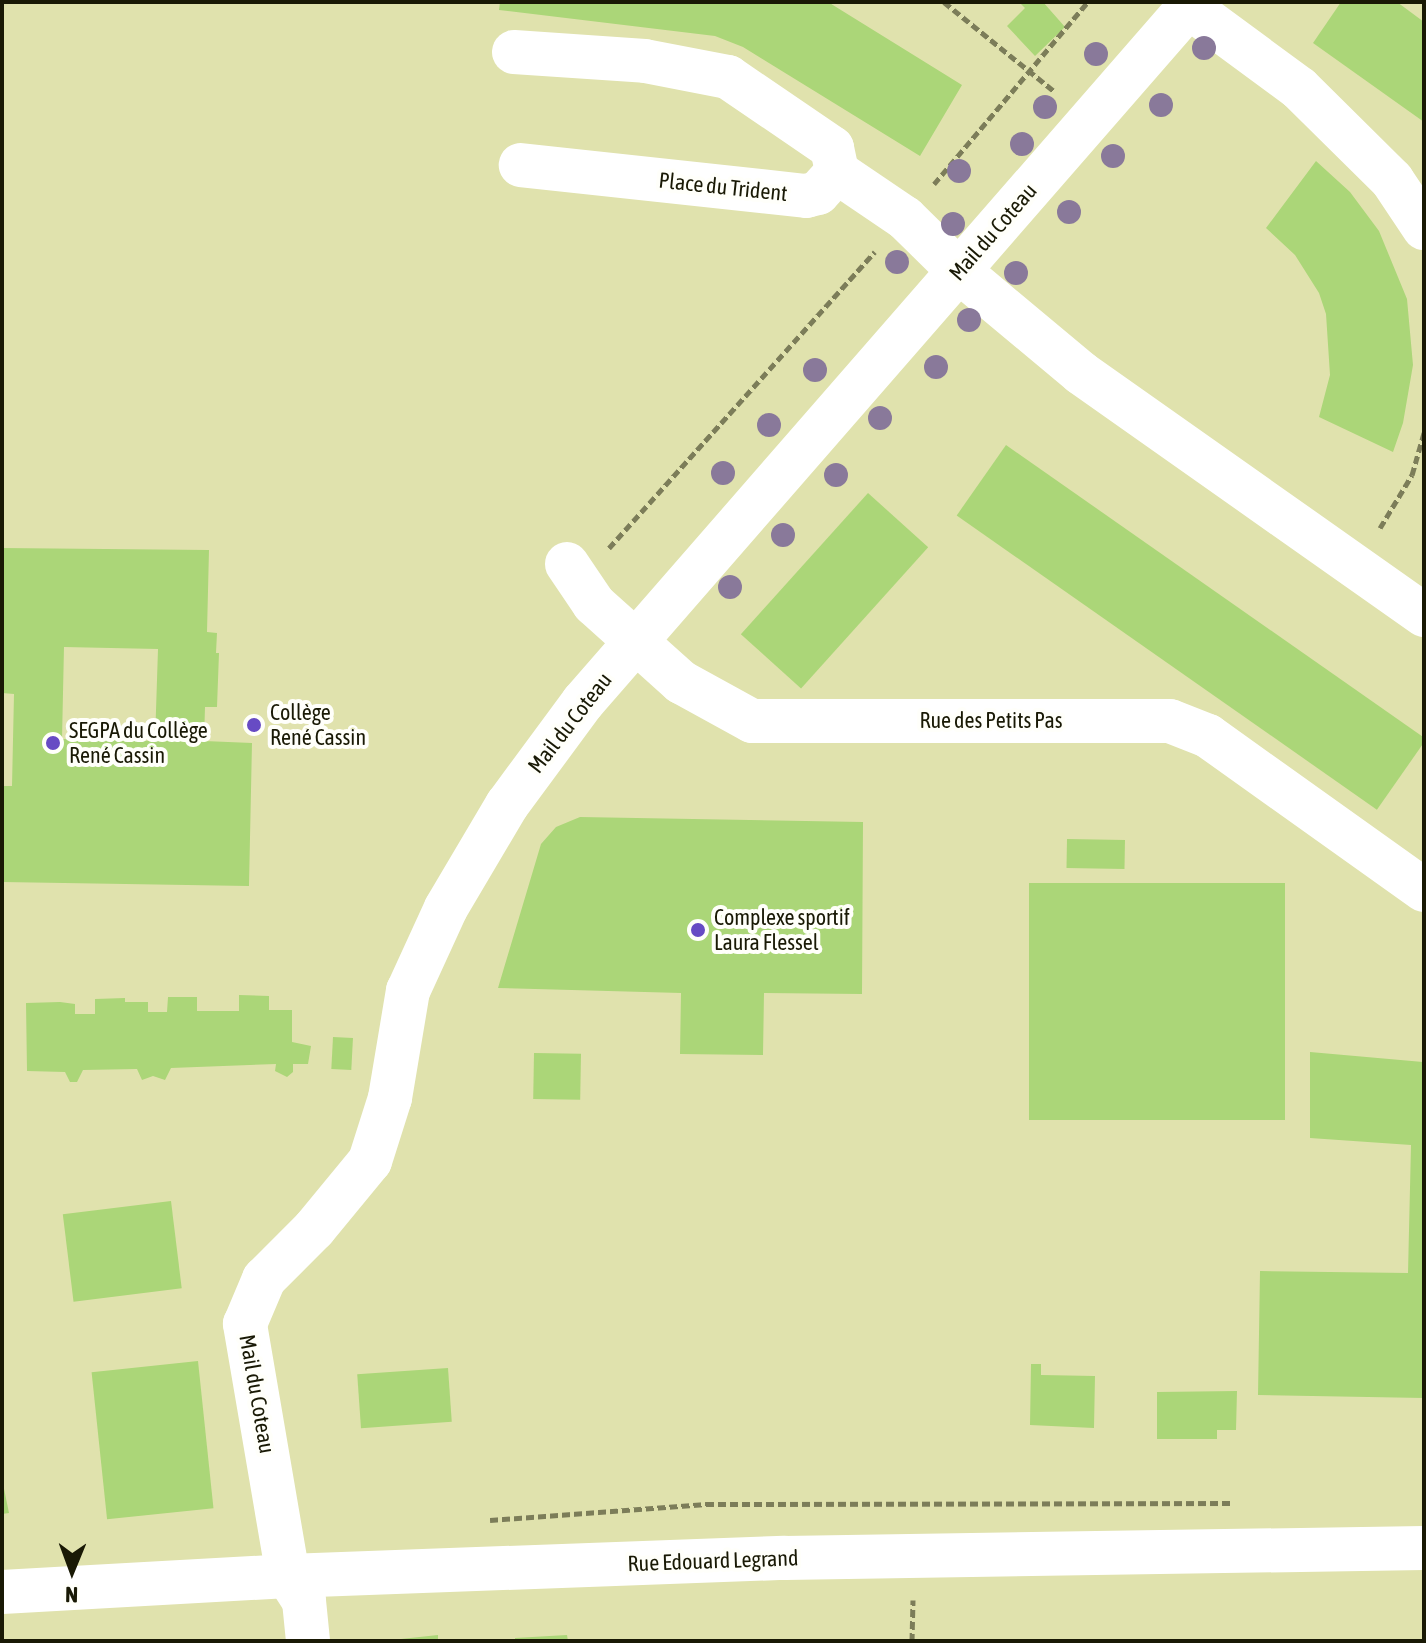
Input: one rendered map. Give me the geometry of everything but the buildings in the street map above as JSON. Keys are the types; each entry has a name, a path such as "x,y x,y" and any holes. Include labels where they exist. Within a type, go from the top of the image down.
{"street":[{"name":"Mail du Coteau","path":"308,1641 304,1601 288,1576 245,1324 264,1279 314,1229 370,1161 390,1098 408,991 446,908 507,805 583,702 1191,4"},
{"path":"1191,4 1299,88 1392,180 1424,228"},
{"path":"514,52 645,61 728,77 832,148 837,172 905,218 959,271 1081,373 1424,615"},
{"name":"Place du Trident","path":"521,165 806,196 818,193 837,172"},
{"name":"Rue des Petits Pas","path":"574,573 594,604 681,682 752,721 1170,721 1208,736 1424,890"},
{"name":"Rue Edouard Legrand","path":"2,1592 288,1576 799,1558 1424,1548"}],"path":[{"path":"944,2 1030,70 1089,122"},
{"path":"574,573 905,218 1088,2"},
{"path":"1356,567 1412,475 1424,433"}],"place":[{"name":"Collège René Cassin","path":"254,725"},
{"name":"SEGPA du Collège René Cassin","path":"53,743"},
{"name":"Complexe sportif Laura Flessel","path":"698,930"}]}
